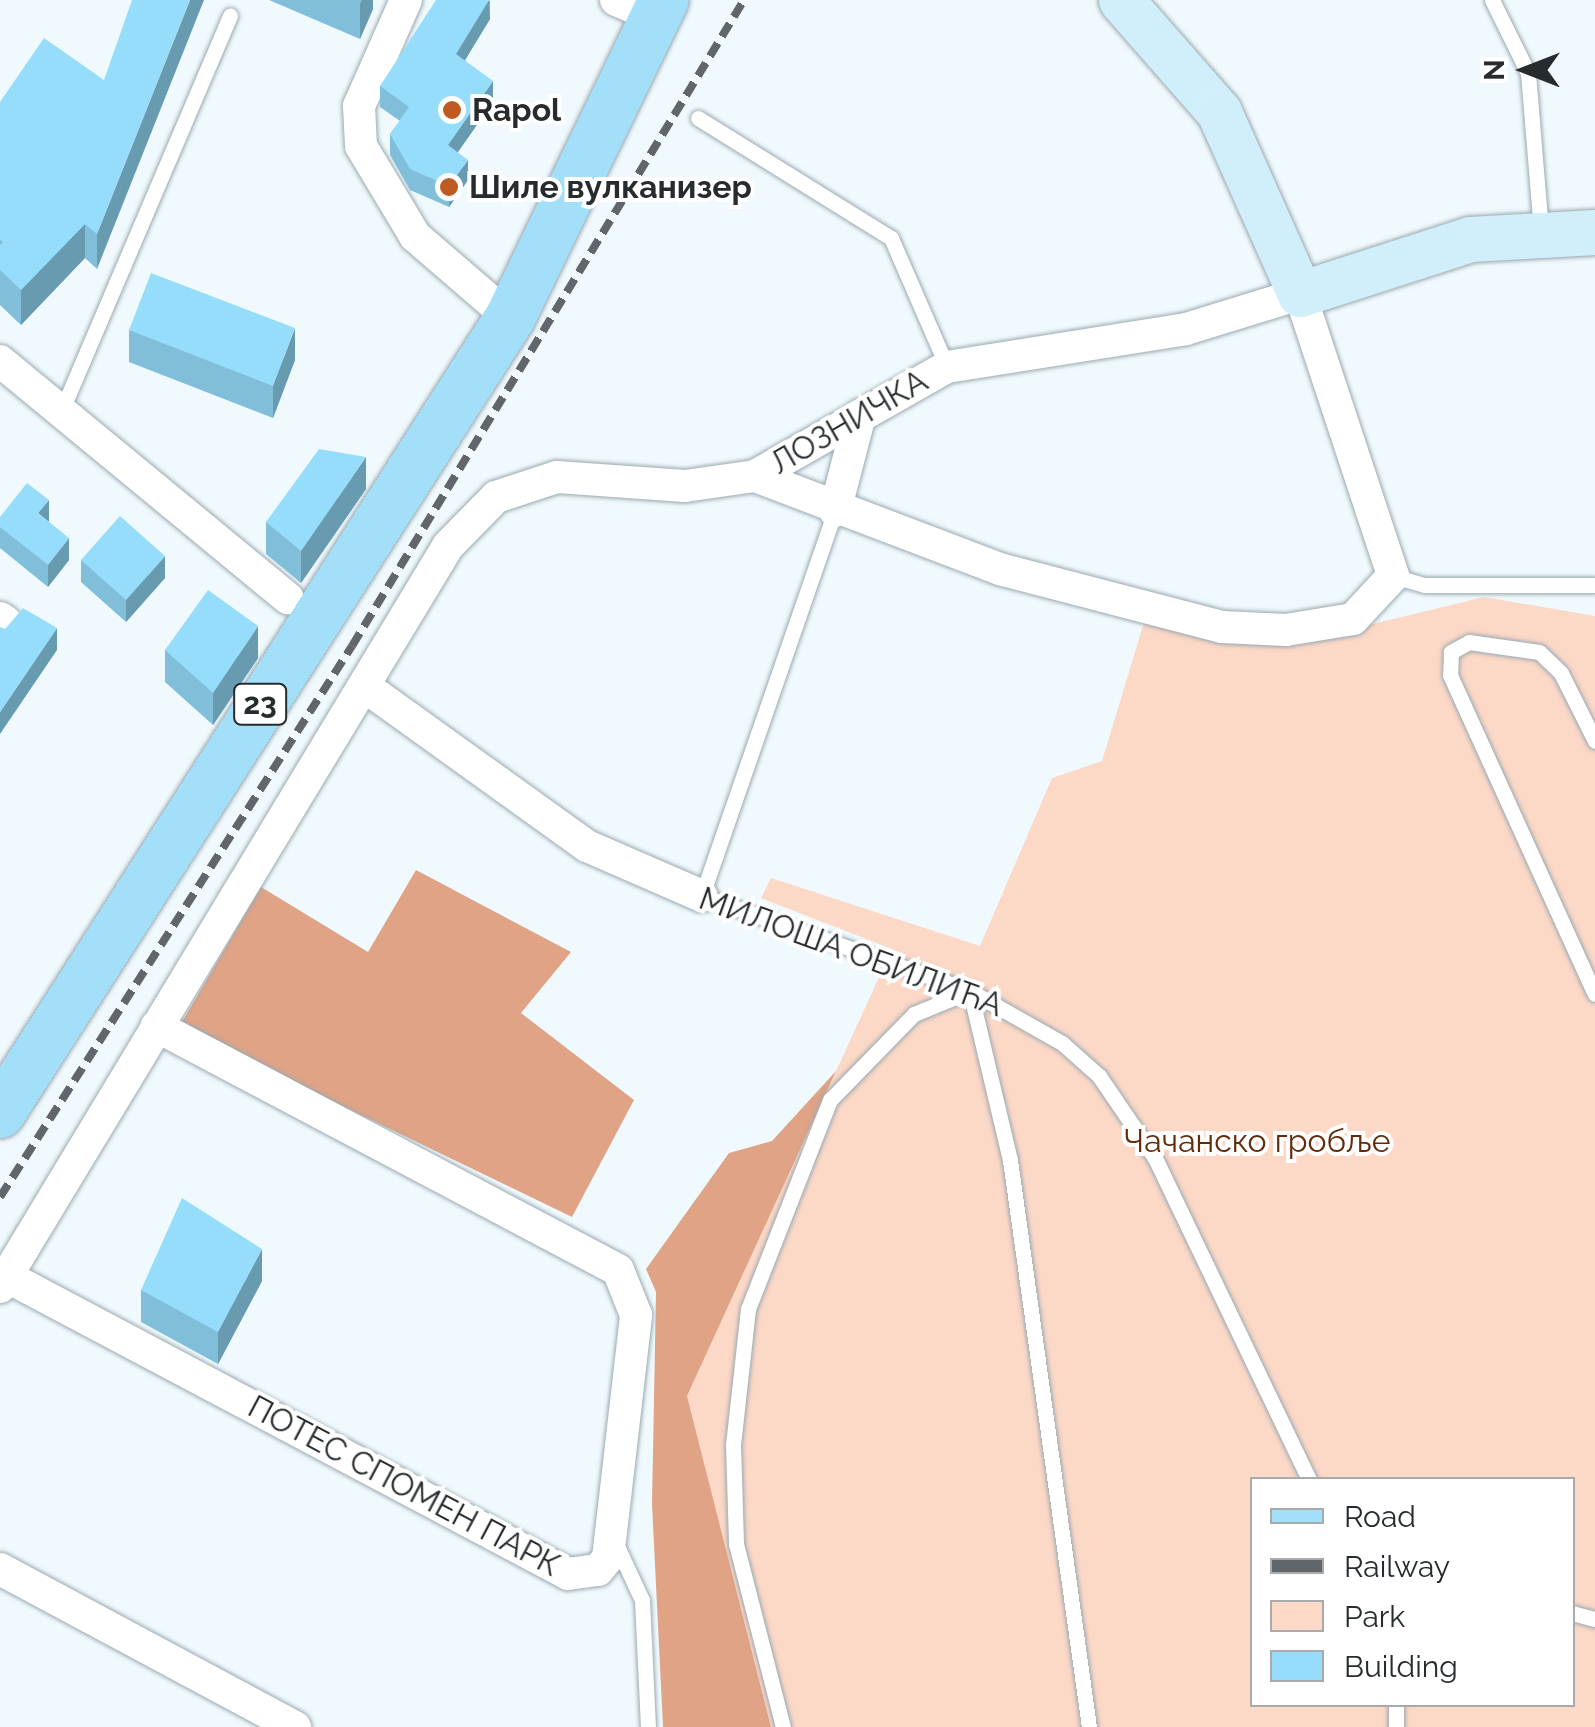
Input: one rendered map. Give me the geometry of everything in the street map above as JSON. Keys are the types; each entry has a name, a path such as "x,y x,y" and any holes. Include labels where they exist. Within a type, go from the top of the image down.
{"main road":[{"name":"23","path":"0,1112 510,318 645,5"}],"street":[{"path":"406,0 359,106 361,146 415,236 510,318"},
{"path":"755,476 835,511 1078,593 1222,627 1286,630 1353,619 1393,576 1300,294 1218,112 1121,0"},
{"name":"ЛОЗНИЧКА","path":"367,688 448,546 496,497 557,477 685,486 755,476 947,367 1186,329 1438,247 1541,230 1595,232"},
{"path":"0,362 59,416 288,598"},
{"path":"835,511 860,415"},
{"name":"МИЛОША ОБИЛИЋА","path":"367,688 588,846 702,896"},
{"name":"ПОТЕС СПОМЕН ПАРК","path":"156,1026 618,1270 636,1315 614,1541 598,1570 568,1574 3,1281 156,1026 367,688"},
{"path":"0,1570 295,1727"}],"lane":[{"path":"1492,0 1528,73 1541,230"},
{"path":"59,416 230,16"},
{"path":"698,118 891,238 947,367"},
{"path":"702,896 835,511"},
{"path":"1393,576 1425,584 1595,585"},
{"path":"1595,742 1551,660 1481,643 1451,652 1450,675 1595,994"},
{"name":"МИЛОША ОБИЛИЋА","path":"702,896 970,991 1062,1042 1130,1115 1307,1477"},
{"path":"783,1727 736,1544 732,1445 748,1309 830,1100 914,1014 970,991 1010,1160 1089,1727"},
{"path":"614,1541 642,1600 648,1727"}],"green space":[{"name":"Чачанско гробље","path":"1484,597 1595,616 1595,1727 771,1727 687,1396 892,949 761,898 771,878 980,946 1052,778 1102,761 1145,619 1331,634"}],"shaded area":[{"path":"416,870 571,952 521,1013 634,1100 572,1217 179,1027 261,887 368,952"},
{"path":"836,1071 687,1396 771,1727 663,1727 652,1504 656,1292 646,1269 729,1153 772,1141"}],"building":[{"path":"132,0 190,0 97,234 85,224 21,290 0,270 0,102 44,38 104,80"},
{"path":"436,0 489,0 456,54 493,81 448,145 468,160 449,186 410,169 390,134 409,107 380,86"},
{"path":"151,273 295,328 273,386 129,330"},
{"path":"319,449 366,457 301,551 266,522"},
{"path":"27,483 49,500 38,513 69,538 48,565 0,527 0,517"},
{"path":"120,516 165,556 126,600 81,560"},
{"path":"208,590 258,626 213,693 165,650"},
{"path":"23,608 57,628 0,712 0,627 5,629"},
{"path":"182,1198 262,1249 218,1332 141,1290"}],"railway":[{"path":"0,1197 352,646 744,0"}],"place":[{"name":"Rapol","path":"452,110"},
{"name":"Шиле вулканизер","path":"449,187"}]}
